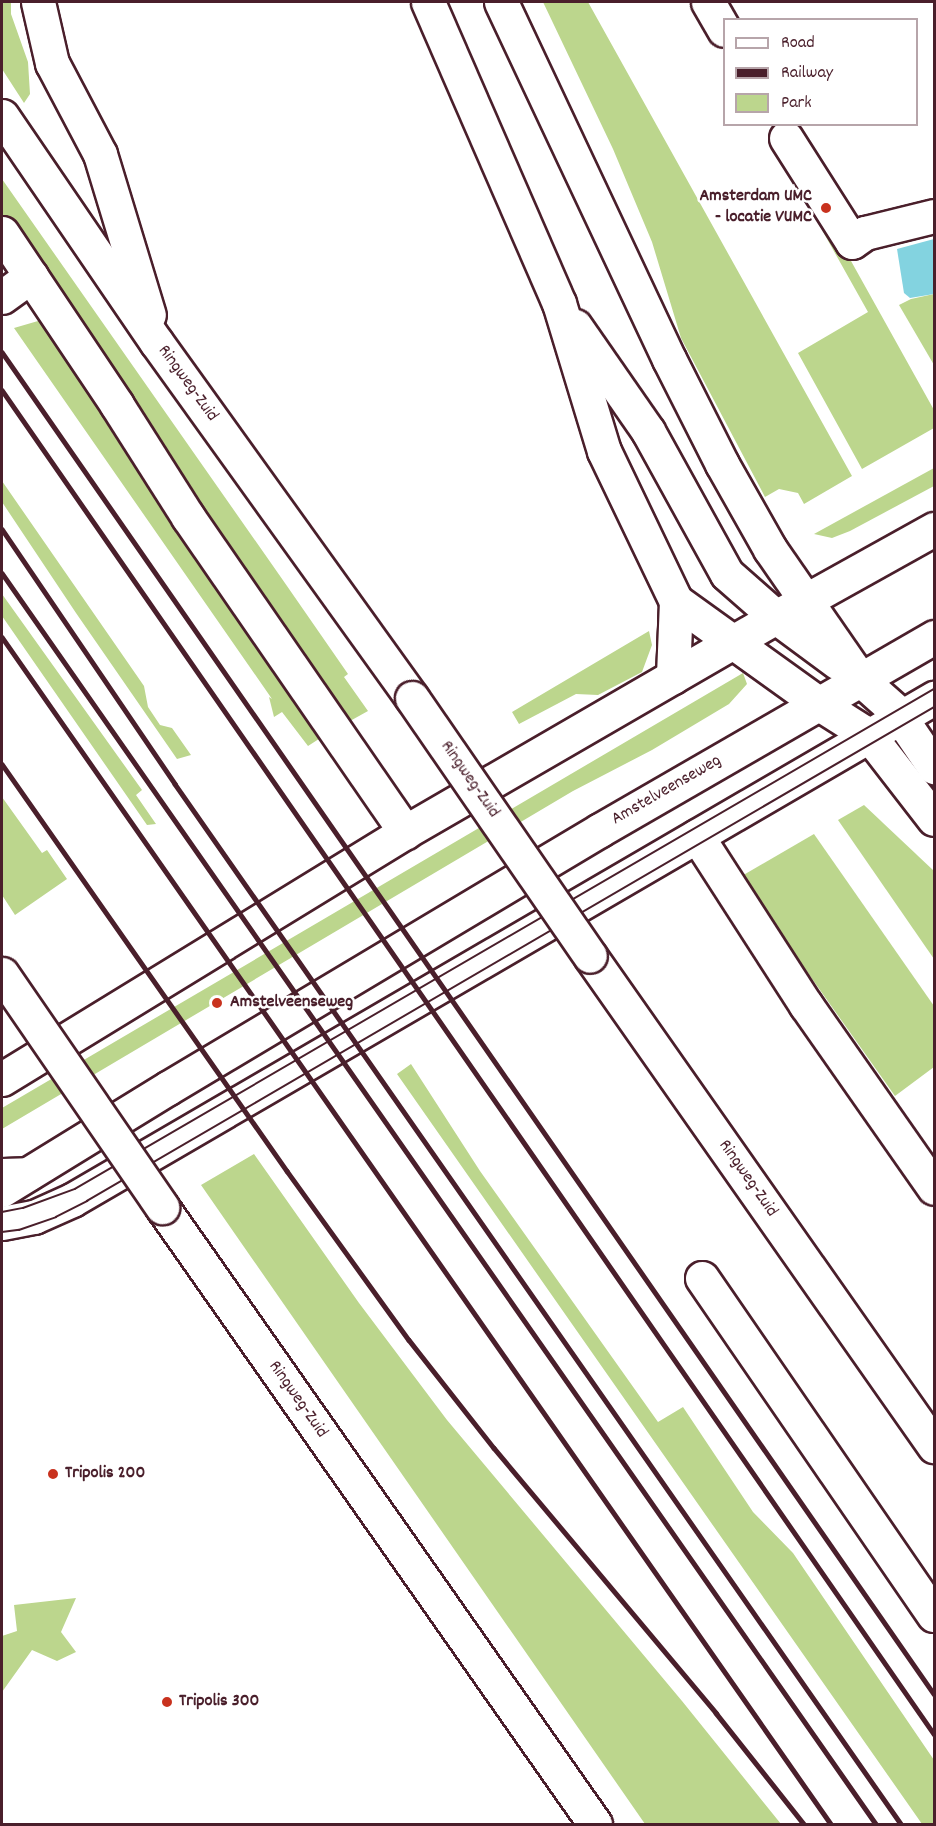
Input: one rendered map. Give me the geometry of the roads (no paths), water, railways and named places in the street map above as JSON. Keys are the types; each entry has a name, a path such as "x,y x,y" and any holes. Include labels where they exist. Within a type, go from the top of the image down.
{"main road":[{"path":"38,2 52,63 100,154 158,343"},
{"path":"428,2 559,303 604,451 676,601 674,677"},
{"path":"501,2 674,369 770,549 860,679"},
{"path":"708,2 723,28"},
{"name":"Ringweg-Zuid","path":"2,116 158,343 412,698 934,1446"},
{"path":"786,138 852,242 865,233 934,216"},
{"path":"2,233 117,405 188,517 405,832"},
{"path":"2,297 31,276"},
{"path":"559,303 648,430 727,574 776,616 860,679 901,718 934,767"},
{"path":"2,1078 405,832 776,616 934,530"},
{"path":"676,601 868,737 890,759 934,819"},
{"name":"Amstelveenseweg","path":"10,1180 600,830 934,637"},
{"path":"2,1223 34,1217 72,1200 934,698"},
{"path":"697,836 806,1005 934,1188"},
{"name":"Ringweg-Zuid","path":"2,974 162,1207 595,1824"},
{"path":"702,1278 934,1615"}],"water":[{"path":"934,239 934,294 910,298 904,293 897,249"}],"tram line":[{"path":"2,1212 23,1208 75,1189 934,689"},
{"path":"2,1232 19,1230 56,1217 87,1201 934,707"}],"railway":[{"path":"2,352 934,1694"},
{"path":"2,390 934,1734"},
{"path":"2,529 175,784 901,1824"},
{"path":"2,573 876,1824"},
{"path":"2,637 831,1824"},
{"path":"2,764 287,1171 409,1340 494,1448 716,1713 804,1824"}],"place":[{"name":"Amsterdam UMC - locatie VUMC","path":"826,208"},
{"name":"Amstelveenseweg","path":"217,1003"},
{"name":"Tripolis 200","path":"53,1474"},
{"name":"Tripolis 300","path":"167,1702"}]}
